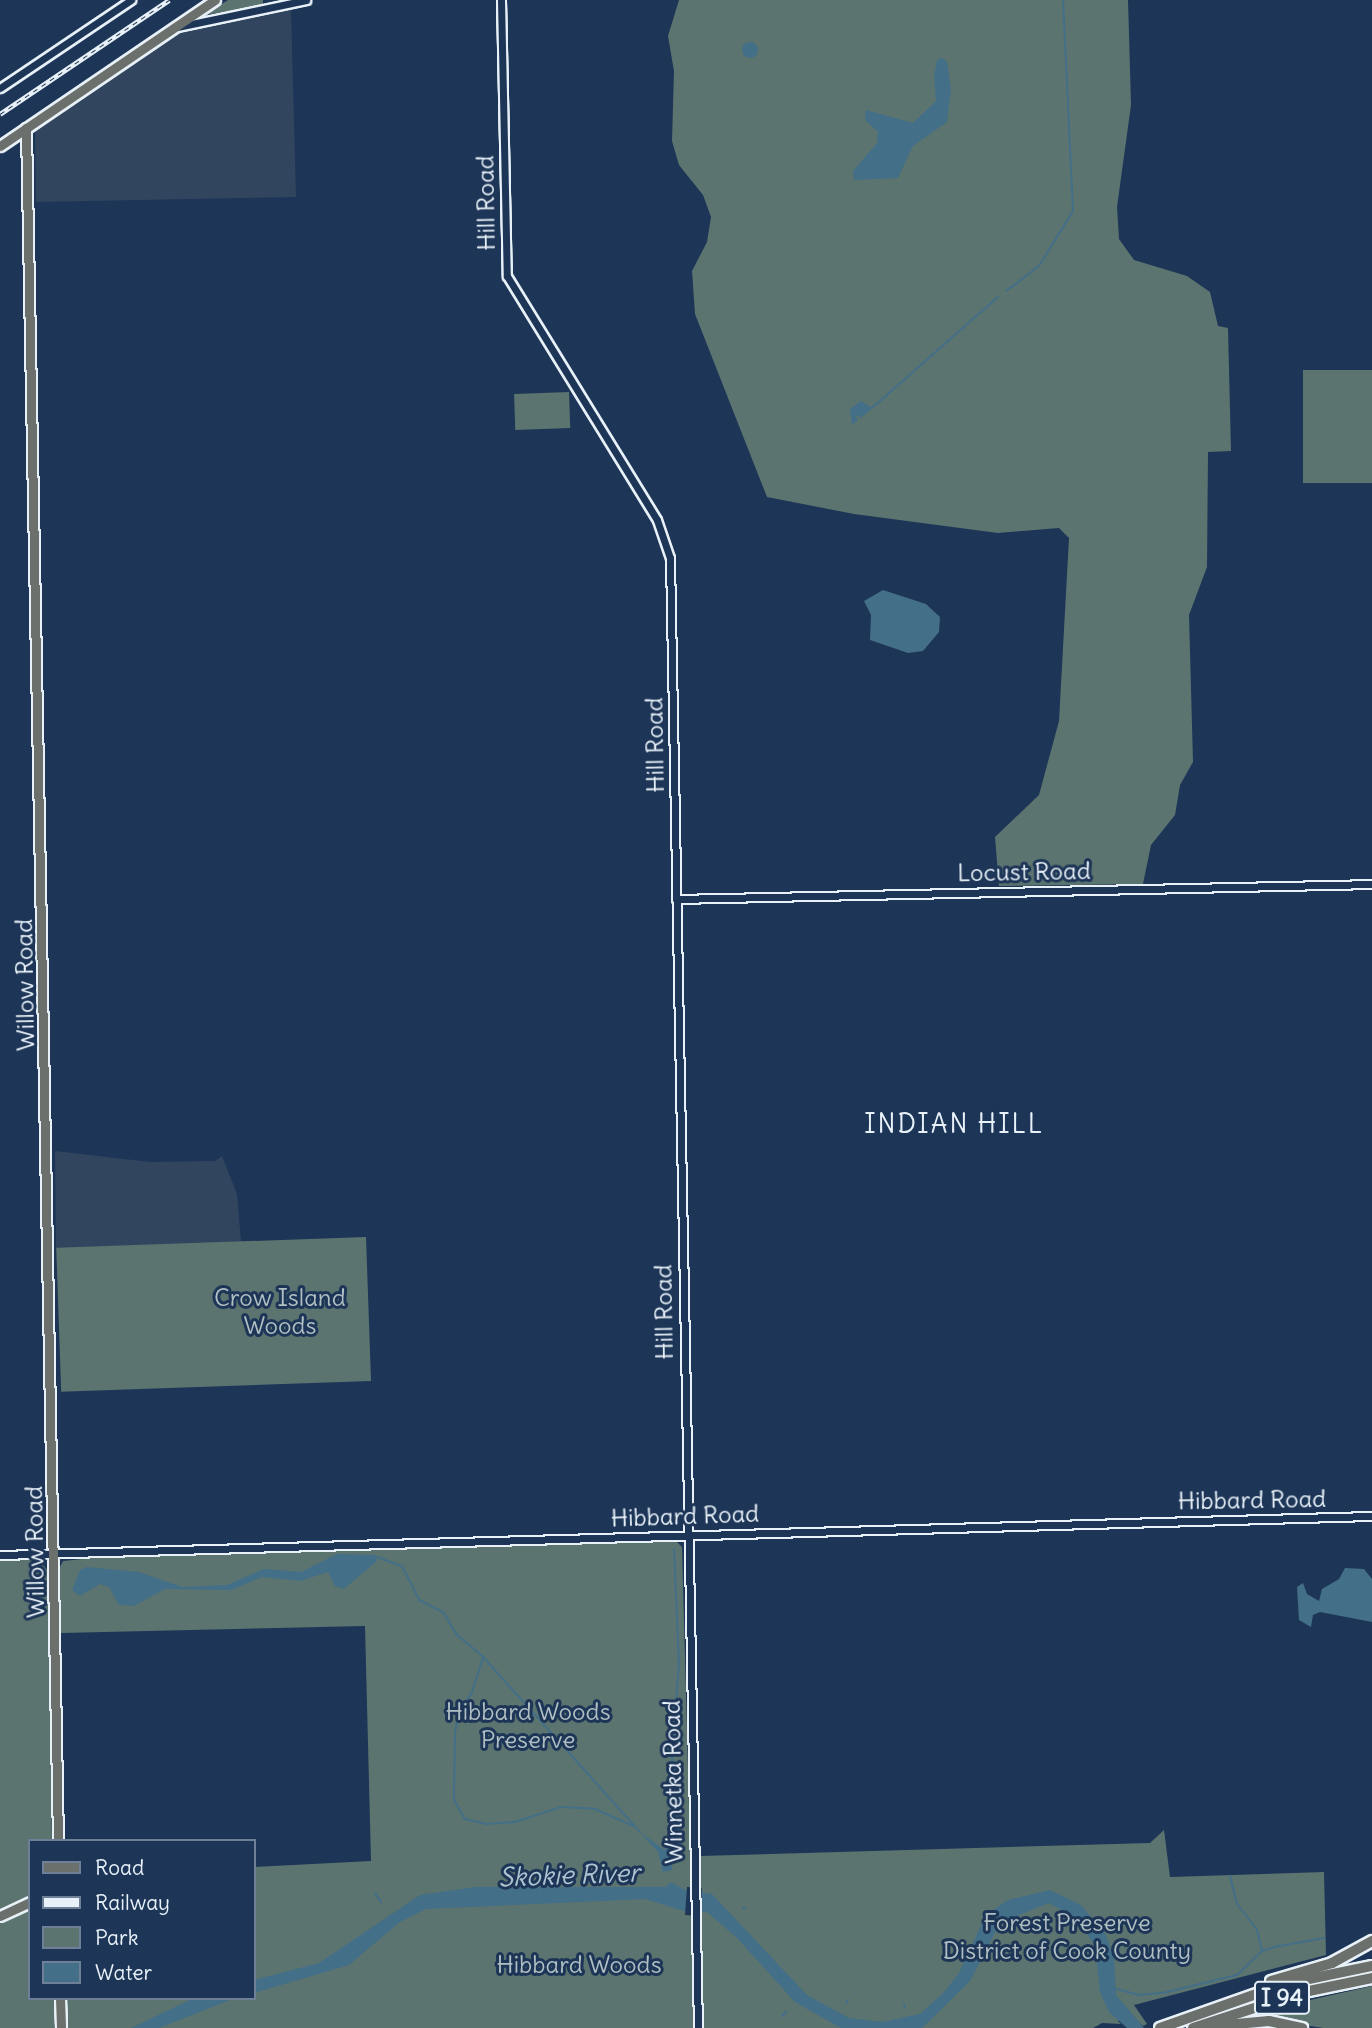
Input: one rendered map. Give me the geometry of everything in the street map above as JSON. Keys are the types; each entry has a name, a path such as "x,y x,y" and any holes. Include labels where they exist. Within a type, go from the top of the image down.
{"highway":[{"path":"1214,2006 1225,1996 1332,1963 1372,1941"},
{"name":"I 94","path":"1160,2028 1214,2006 1285,1984 1372,1965"},
{"name":"I 94","path":"1194,2028 1304,1992 1372,1978"},
{"path":"1194,2028 1269,2021 1302,2028"}],"main road":[{"path":"0,146 215,0"},
{"name":"Willow Road","path":"26,128 58,1839"},
{"path":"0,1916 28,1903"},
{"path":"60,2000 61,2028"}],"street":[{"path":"0,88 131,0"},
{"path":"176,27 306,0"},
{"name":"Hill Road","path":"501,0 507,276 657,520 669,549 687,1535"},
{"path":"194,15 205,19 236,15"},
{"name":"Locust Road","path":"676,899 1372,884"},
{"name":"Hibbard Road","path":"0,1555 1372,1516"},
{"name":"Winnetka Road","path":"687,1535 698,2028"}],"shaded area":[{"path":"291,9 296,197 36,202 35,130 178,31"},
{"path":"55,1151 150,1162 215,1161 222,1156 237,1194 241,1242 56,1248"}],"green space":[{"path":"228,0 263,0 263,5 205,15"},
{"path":"679,0 1128,0 1131,105 1117,207 1119,239 1134,260 1187,276 1210,292 1218,326 1228,328 1231,451 1208,452 1207,567 1189,615 1193,762 1180,785 1175,815 1151,845 1143,884 999,886 995,837 1039,795 1059,721 1069,538 1059,528 998,533 854,514 767,497 695,314 692,271 707,242 711,217 703,195 679,165 672,141 674,71 668,36"},
{"path":"1303,370 1372,370 1372,483 1303,483"},
{"path":"569,392 570,428 515,430 514,394"},
{"name":"Crow Island Woods","path":"366,1237 371,1381 61,1392 56,1248"},
{"name":"Hibbard Woods Preserve","path":"675,1540 682,1547 695,2028 65,2028 65,2000 256,2000 256,1867 371,1861 365,1626 61,1633 59,1569 63,1561 121,1555"},
{"path":"0,1560 39,1560 48,1571 52,1839 28,1839 28,2000 55,2000 55,2028 0,2028"},
{"name":"Forest Preserve District of Cook County","path":"1164,1830 1170,1877 1324,1872 1326,1955 1134,2005 1147,2024 1143,2026 1125,2010 1118,2021 1121,2024 1102,2023 1093,2028 701,2028 699,1856 1150,1843"},
{"path":"1372,1986 1372,2028 1323,2028 1255,2017 1275,2008"}],"water":[{"path":"750,42 756,44 756,56 750,58 744,56 742,50 744,44"},
{"path":"942,58 947,62 951,89 947,122 913,146 898,178 854,180 853,171 877,143 878,132 865,120 866,110 913,123 936,101 934,77 937,60"},
{"path":"861,401 872,408 861,418 855,414 858,420 852,425 850,409"},
{"path":"883,590 926,604 940,617 939,632 923,651 908,653 870,640 871,615 864,601"},
{"path":"337,1554 376,1555 377,1561 344,1589 335,1586 328,1572 300,1581 262,1577 232,1590 165,1589 134,1606 119,1605 109,1587 100,1584 80,1596 72,1590 80,1570 87,1567 139,1572 182,1587 227,1585 264,1569 301,1572"},
{"path":"1345,1568 1364,1569 1372,1579 1372,1622 1320,1612 1313,1615 1311,1627 1299,1620 1297,1587 1303,1583 1307,1594 1319,1601 1322,1589 1339,1579"},
{"path":"679,1828 682,1846 671,1851 672,1870 663,1872 658,1852 640,1832 664,1850 671,1844 667,1831"},
{"path":"671,1882 685,1890 712,1894 807,1995 849,2018 882,2022 920,2014 944,1992 959,1973 986,1915 1008,1900 1050,1890 1081,1905 1105,1933 1114,1957 1116,1995 1144,2028 1127,2028 1109,2012 1100,1992 1095,1946 1078,1920 1049,1903 1000,1923 970,1981 922,2028 841,2028 795,2002 736,1937 707,1912 684,1911 645,1899 426,1909 400,1922 349,1965 256,1992 256,1979 319,1963 420,1895 475,1887 666,1887"},
{"path":"190,2000 230,2000 159,2028 131,2028"}],"pier":[{"path":"687,1887 702,1888 700,1916 685,1915"}],"waterway":[{"path":"1006,291 1039,266 1073,211 1063,0"},
{"path":"872,408 999,296"},
{"path":"674,1549 679,1662 672,1757 680,1831"},
{"path":"377,1557 402,1566 419,1600 444,1613 456,1634 483,1657 640,1832"},
{"path":"483,1658 471,1694 459,1712 455,1733 454,1800 465,1819 486,1824 515,1822 561,1807 595,1809 633,1826"},
{"path":"1230,1876 1237,1904 1257,1930 1262,1950"},
{"path":"375,1893 381,1902"},
{"path":"1113,1988 1140,1995 1167,1992 1237,1975 1262,1951 1324,1938"},
{"path":"904,2004 905,2008"},
{"path":"782,2016 786,2012"}],"railway":[{"path":"0,114 169,0"}],"district":[{"name":"INDIAN HILL","path":"954,1124"}],"water label":[{"name":"Skokie River","path":"569,1875"}],"park label":[{"name":"Hibbard Woods","path":"579,1965"}]}
